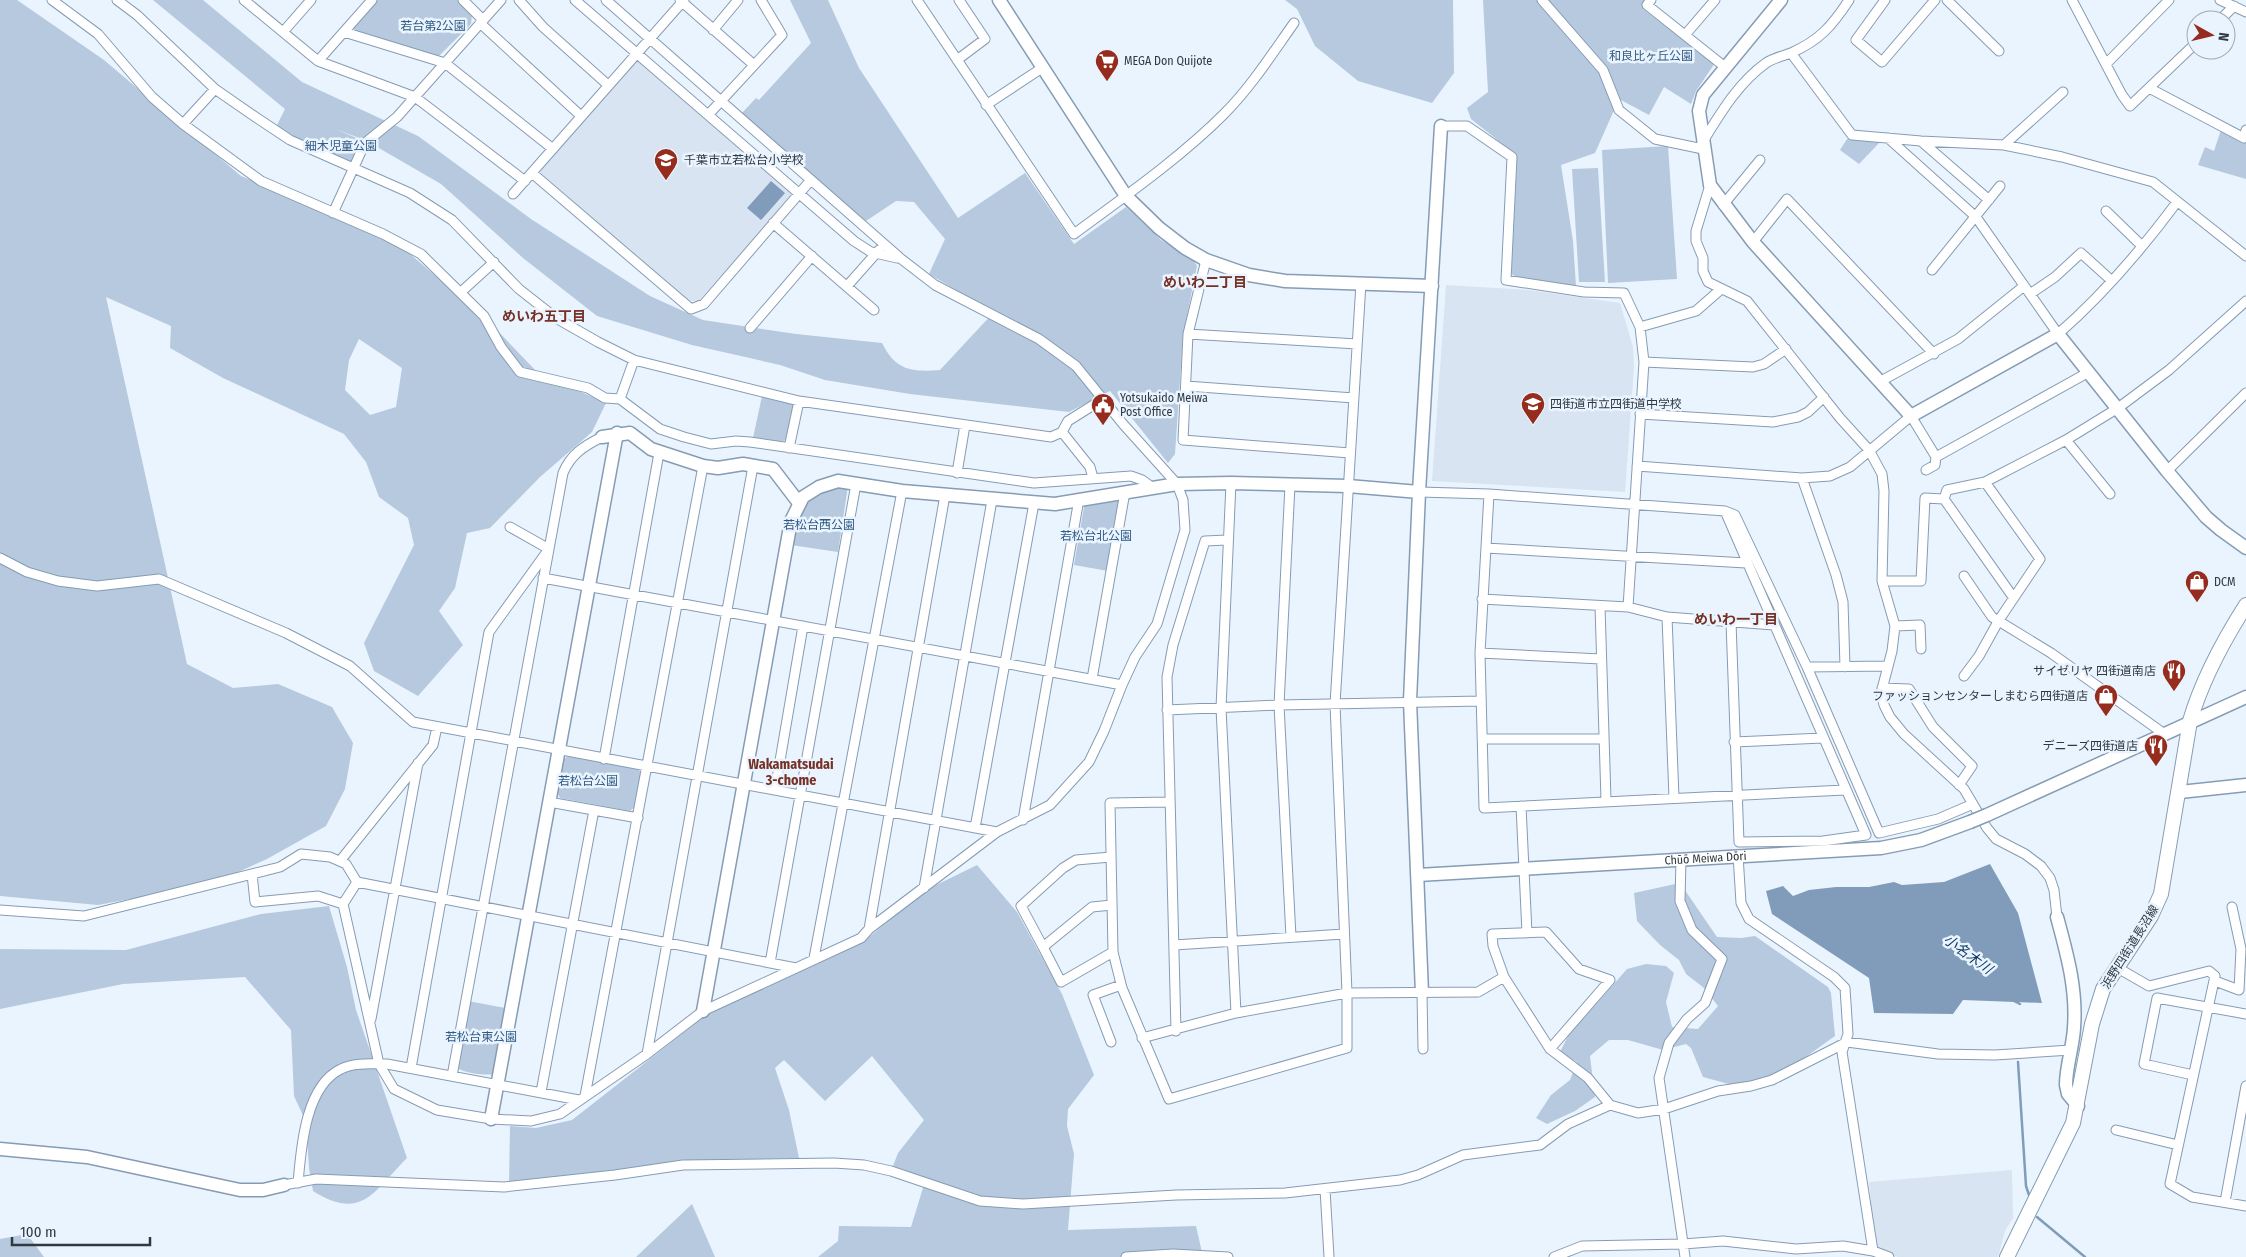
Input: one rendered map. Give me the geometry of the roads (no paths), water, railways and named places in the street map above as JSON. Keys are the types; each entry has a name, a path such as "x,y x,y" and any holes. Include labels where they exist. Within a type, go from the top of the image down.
{"main road":[{"name":"浜野四街道長沼線","path":"2007,1257 2073,1123 2078,1106 2096,1005 2116,967 2151,916 2161,894 2180,792 2190,721 2206,677 2246,605"}],"street":[{"path":"52,0 98,34 152,97 183,124 261,181 383,234 421,254 462,292 484,316 501,347 520,372 588,388 605,398 620,399 660,429 711,444 736,441 1034,483 1132,476 1153,488"},
{"path":"117,0 137,15 215,89 290,140 410,193 444,214 474,240 519,289 556,318 634,360 799,401 1052,437 1062,432 1068,422 1103,399"},
{"path":"283,32 311,0"},
{"path":"318,61 372,0"},
{"path":"463,0 481,22 581,116"},
{"path":"333,213 365,143 397,117 501,0"},
{"path":"519,0 543,27 608,85"},
{"path":"575,0 854,241 871,252 900,258"},
{"path":"357,882 344,904 380,1064 394,1089 413,1100 437,1110 491,1119 531,1121 550,1118 560,1114 646,1054 703,1011 814,958 853,943 997,832 1050,805 1089,762 1104,731 1122,684 1136,656 1156,624 1176,565 1185,530 1183,500 1177,484 1076,366 1039,338 935,285 900,258 606,0"},
{"path":"714,30 738,0"},
{"path":"708,114 782,35 761,0"},
{"path":"917,0 1074,234 1126,196 1224,115 1253,82 1294,23"},
{"path":"956,60 985,40 959,0"},
{"path":"999,0 1126,196 1159,228 1185,248 1206,260 1249,275 1285,281 1432,286"},
{"path":"1542,0 1603,70 1619,110 1655,139 1702,146"},
{"path":"1651,0 1647,5 1726,67"},
{"path":"1685,35 1715,0"},
{"path":"1781,0 1703,95 1699,112 1702,146 1710,185 1723,205 1753,242 1911,416 1936,457 1934,466 1926,470"},
{"path":"1702,146 1741,85 1768,61 1792,52 1823,35 1832,27 1849,0"},
{"path":"1885,0 1856,40 1882,62 1935,0"},
{"path":"1947,0 1999,52"},
{"path":"2072,0 2122,96 2130,106 2186,53"},
{"path":"2106,64 2169,0"},
{"path":"2220,0 2246,12"},
{"path":"248,1 318,61 415,97 525,181"},
{"path":"513,194 682,1 754,65"},
{"path":"2230,10 2234,6"},
{"path":"344,32 445,63 553,149"},
{"path":"1792,52 1852,135 2004,145 2062,157 2153,182 2246,256"},
{"path":"986,105 1042,68"},
{"path":"2149,88 2244,138 2246,130"},
{"path":"183,124 215,89"},
{"path":"2004,145 2063,92"},
{"path":"1422,1049 1418,875 1410,701 1419,492 1441,126 1467,126 1512,157 1506,280 1584,292 1624,293 1640,327 1644,362 1633,505 1628,607"},
{"path":"1888,138 1976,217 2058,334 2168,471 2206,516 2221,530 2246,548"},
{"path":"1921,141 1989,200"},
{"path":"1723,205 1760,160"},
{"path":"532,173 691,309 704,304 810,181"},
{"path":"1710,185 1696,231 1696,241 1703,258 1703,270 1708,282 1720,290 1748,301 1824,397 1869,450 1882,474 1884,482 1882,581 1895,626 1892,651 1882,688 1884,705 1890,717 1904,734 1959,785 1996,839 2025,854 2041,866 2050,878 2054,890 2057,917 2071,969 2075,998 2066,1085 2068,1094 2078,1106"},
{"path":"1932,270 2000,186"},
{"path":"1753,242 1788,199 1934,354"},
{"path":"1637,466 1802,478 1830,476 1840,472 1850,467 1911,416 2058,334 2083,313 2112,281 2177,202"},
{"path":"2106,211 2142,246"},
{"path":"772,223 848,285 874,310"},
{"path":"848,285 878,253 881,242"},
{"path":"2030,294 2055,277 2081,254 2112,281"},
{"path":"750,328 812,256"},
{"path":"1206,260 1188,334 1183,440 1350,452"},
{"path":"462,292 494,262"},
{"path":"1169,802 1110,803 1114,952 1121,985 1169,1099 1347,1048 1347,992 1335,704 1361,283"},
{"path":"1881,381 1958,340 2024,286"},
{"path":"1640,327 1696,311 1720,290"},
{"path":"1944,499 1947,490 1985,482 2066,440 2118,408 2169,370 2246,301"},
{"path":"1188,334 1357,344"},
{"path":"1644,362 1753,367 1764,364 1786,349"},
{"path":"620,399 634,360"},
{"path":"1936,457 2089,372"},
{"path":"1186,386 1354,398"},
{"path":"2168,471 2246,393"},
{"path":"1640,414 1773,422 1798,417 1808,412 1824,397"},
{"path":"789,448 799,401"},
{"path":"957,473 965,425"},
{"path":"1062,432 1090,467 1093,478"},
{"path":"491,1119 617,433"},
{"path":"452,1076 543,578 563,473 568,461 585,446 602,437 617,433 630,433 659,453 703,466 753,466 773,469 799,503"},
{"path":"2066,440 2110,494"},
{"path":"604,759 659,453"},
{"path":"582,1098 617,933 703,466"},
{"path":"646,1054 753,466"},
{"path":"1802,478 1836,575 1843,602 1845,667"},
{"path":"703,1011 791,521 799,503 810,492 829,483 838,482 902,491 992,500 1055,504 1177,484 1230,483 1348,486 1725,511 1735,516 1807,667 1879,833 1938,819 1973,804"},
{"path":"1964,676 1979,656 1999,620 2040,559 1985,482"},
{"path":"1230,483 1222,708 1236,1013"},
{"path":"770,963 856,484"},
{"path":"1290,485 1279,705 1291,937"},
{"path":"814,958 902,491"},
{"path":"1092,679 1124,492"},
{"path":"1489,494 1480,653 1484,808 1606,800 1845,790"},
{"path":"869,929 945,495"},
{"path":"1882,581 1921,581 1925,498 1944,499"},
{"path":"1023,820 1079,499"},
{"path":"1944,499 2013,598"},
{"path":"924,888 992,500"},
{"path":"975,828 1034,503"},
{"path":"1725,511 1866,835 1823,841 1739,842 1731,622"},
{"path":"510,526 549,549"},
{"path":"1176,1031 1166,677 1173,645 1205,541 1227,540"},
{"path":"1486,548 1746,563"},
{"path":"410,1068 488,632 549,549"},
{"path":"0,558 27,572 58,581 97,586 159,579 286,633 350,666 413,722 997,832"},
{"path":"1964,576 1992,617 2051,653 2164,734"},
{"path":"543,578 1122,684"},
{"path":"1482,598 1628,607 1667,617 1774,625"},
{"path":"1600,606 1606,800"},
{"path":"1667,617 1674,798"},
{"path":"1895,626 1920,625 1921,649"},
{"path":"775,790 803,626"},
{"path":"1480,653 1602,659"},
{"path":"1807,667 1888,666"},
{"path":"1882,688 1908,689 1933,727 1972,766 1959,785"},
{"name":"Chūō Meiwa Dōri","path":"1418,875 1881,848 1921,840 1987,815 2246,697"},
{"path":"1167,710 1410,701 1481,701"},
{"path":"340,861 433,745 437,727"},
{"path":"1482,738 1603,739"},
{"path":"1734,742 1823,738"},
{"path":"370,1022 396,890 418,763"},
{"path":"2180,792 2246,786"},
{"path":"549,802 638,818"},
{"path":"1521,806 1527,933"},
{"path":"541,1092 594,810"},
{"path":"0,910 84,916 280,867 301,854 330,857 346,864 357,882 796,968"},
{"path":"1738,855 1742,903 1749,919 1834,977 1845,988 1847,1042 1842,1052 1873,1251"},
{"path":"1111,857 1076,860 1063,868 1021,906 1061,982 1114,952"},
{"path":"1681,859 1680,902 1692,930 1722,959 1705,1003 1687,1019 1668,1043 1659,1078 1685,1257"},
{"path":"252,874 255,902 318,896 344,904"},
{"path":"1043,947 1092,907 1112,905"},
{"path":"2215,981 2239,990 2241,949 2232,907"},
{"path":"1550,1049 1610,980 1579,969 1546,932 1492,934 1493,946 1504,977 1550,1049 1588,1078 1610,1105 1638,1113 1664,1109 1718,1091 1751,1086 1772,1080 1847,1042 1938,1054 1995,1055 2071,1050"},
{"path":"1174,945 1344,934"},
{"path":"2116,967 2149,986 2209,971 2215,976 2170,1184 2192,1196 2246,1206"},
{"path":"1142,1038 1176,1031 1236,1013 1347,992 1478,992 1504,977"},
{"path":"1111,1042 1093,995 1121,985"},
{"path":"2193,1075 2144,1064 2157,998 2246,1014"},
{"path":"298,1183 303,1136 315,1099 325,1082 341,1069 364,1064 380,1064 582,1098"},
{"path":"2225,1202 2246,1086"},
{"path":"0,1149 87,1156 240,1190 263,1190 316,1179 504,1187 614,1176 683,1165 834,1163 864,1165 891,1171 980,1201 1023,1204 1176,1195 1285,1193 1400,1180 1418,1175 1463,1155 1540,1145 1568,1124 1610,1105"},
{"path":"2116,1130 2178,1145"},
{"path":"1325,1189 1329,1257"},
{"path":"1554,1257 1582,1246 1683,1244 1723,1241 1802,1253 1843,1246 1873,1251 1889,1257"},
{"path":"1126,1257 1173,1254 1228,1257"}],"water":[{"path":"771,181 785,193 761,220 747,208"},
{"path":"1990,864 2018,913 2042,1003 1963,1000 1953,1014 1874,1013 1869,978 1772,914 1766,891 1783,886 1793,896 1809,890 1836,887 1869,887 1894,882 1902,885 1944,882"}],"waterway":[{"name":"小名木川","path":"2014,1001 2020,1004"},
{"name":"小名木川","path":"2018,1062 2026,1186 2029,1195"},
{"name":"小名木川","path":"2037,1217 2085,1257"}],"place":[{"name":"MEGA Don Quijote","path":"1107,82"},
{"name":"千葉市立若松台小学校","path":"666,181"},
{"name":"四街道市立四街道中学校","path":"1533,425"},
{"name":"Yotsukaido Meiwa Post Office","path":"1103,426"},
{"name":"DCM","path":"2197,603"},
{"name":"サイゼリヤ 四街道南店","path":"2174,692"},
{"name":"ファッションセンターしまむら四街道店","path":"2106,717"},
{"name":"デニーズ四街道店","path":"2156,767"}],"district":[{"name":"めいわ二丁目","path":"1205,282"},
{"name":"めいわ五丁目","path":"544,316"},
{"name":"めいわ一丁目","path":"1736,619"},
{"name":"Wakamatsudai 3-chome","path":"791,772"}],"park label":[{"name":"若台第2公園","path":"433,26"},
{"name":"和良比ヶ丘公園","path":"1651,56"},
{"name":"細木児童公園","path":"341,146"},
{"name":"若松台西公園","path":"819,525"},
{"name":"若松台北公園","path":"1096,536"},
{"name":"若松台公園","path":"588,781"},
{"name":"若松台東公園","path":"481,1037"}]}
